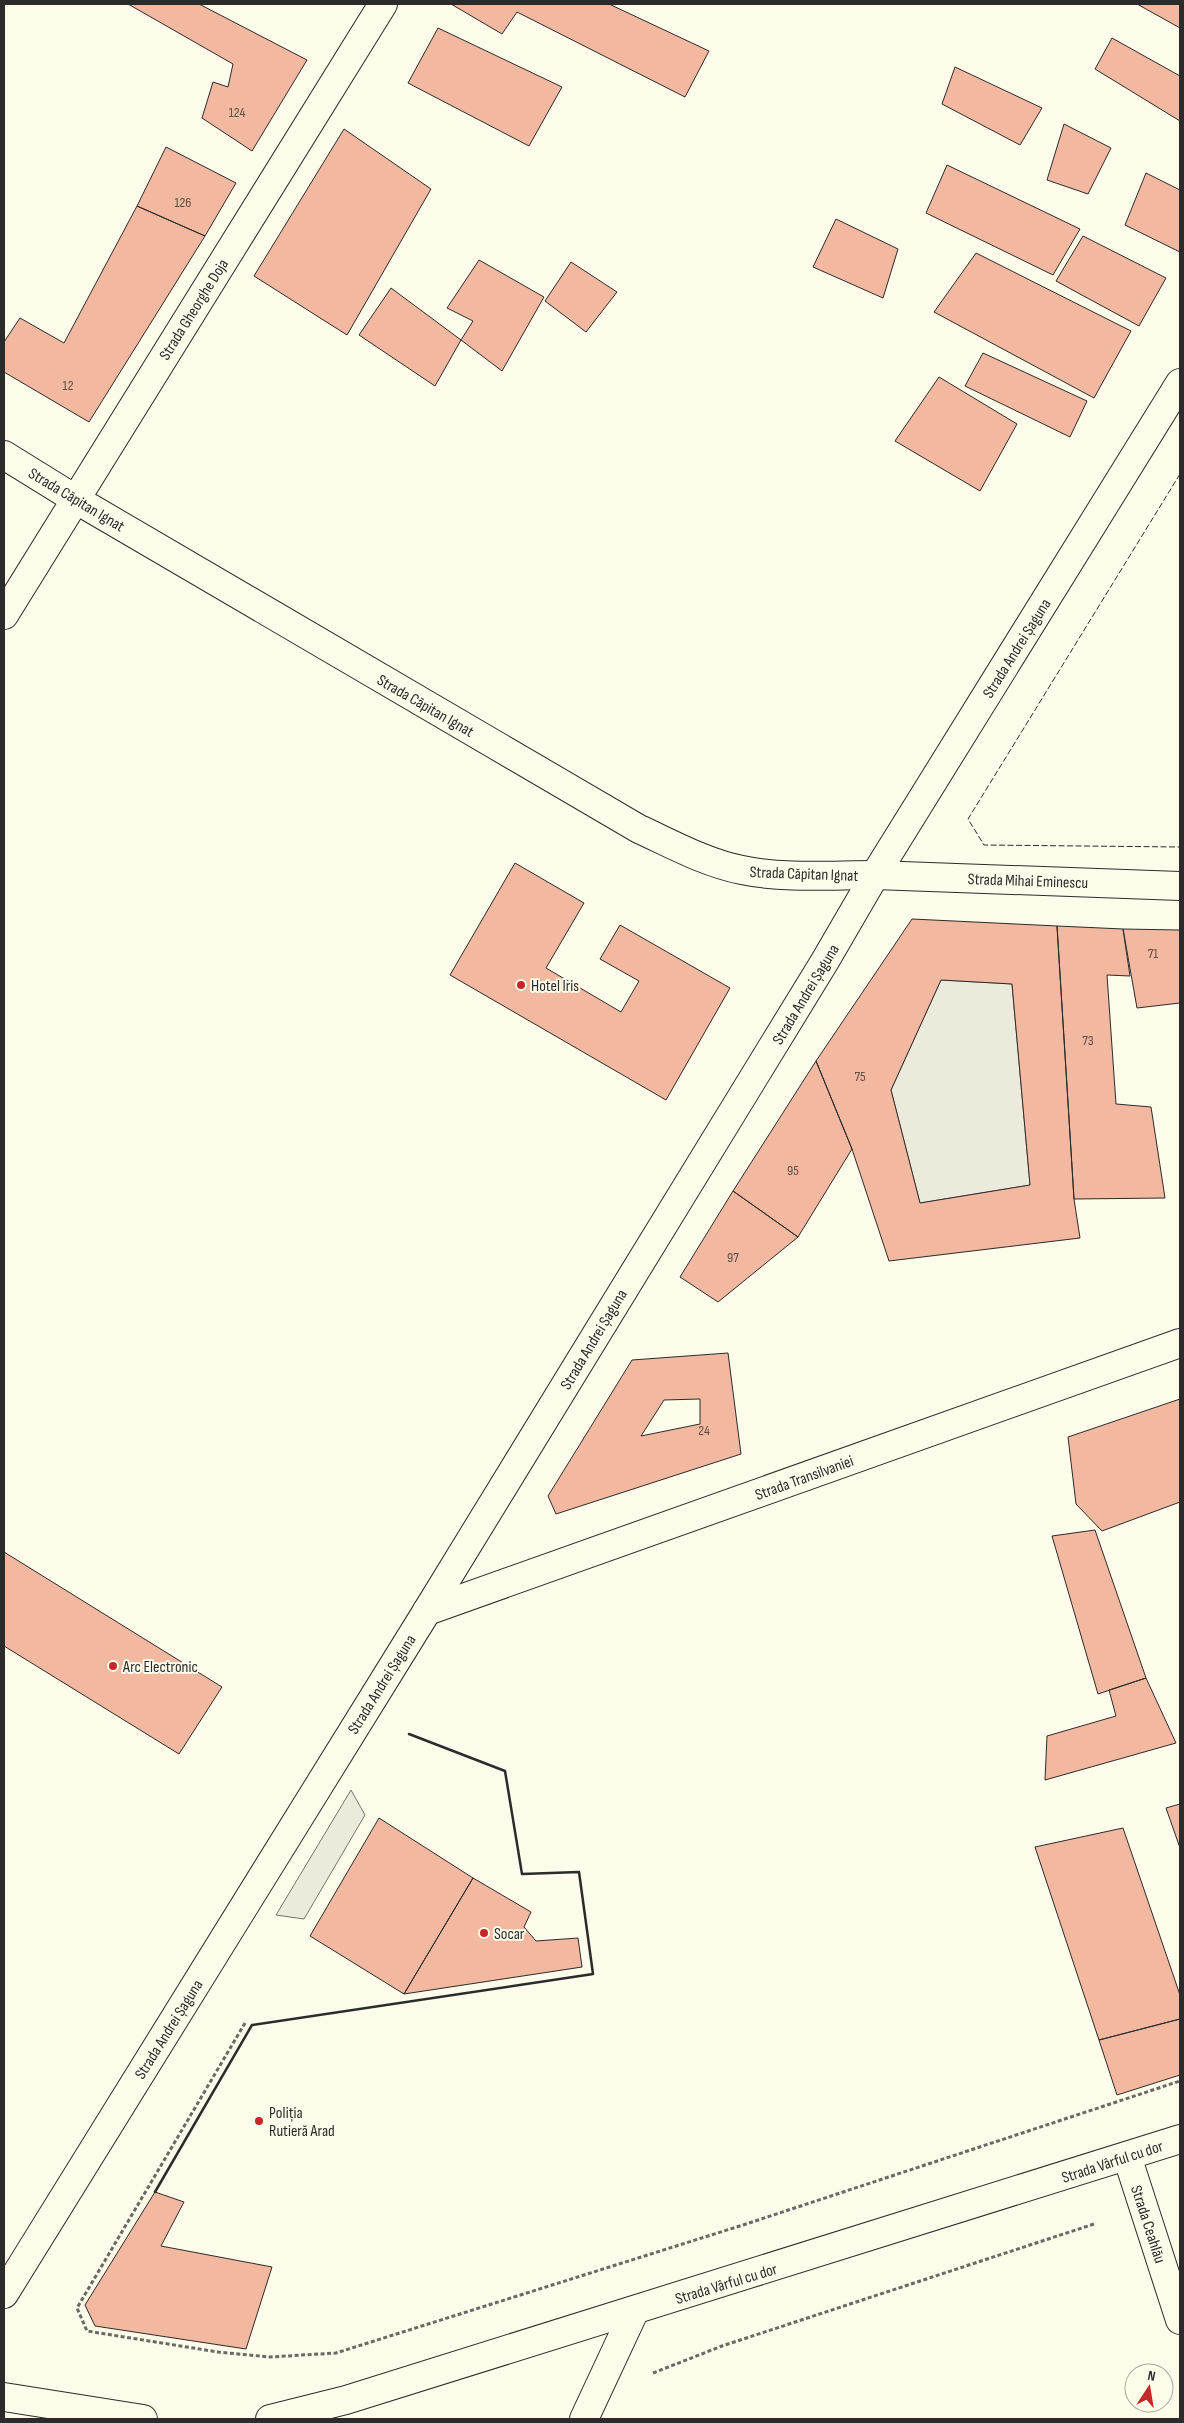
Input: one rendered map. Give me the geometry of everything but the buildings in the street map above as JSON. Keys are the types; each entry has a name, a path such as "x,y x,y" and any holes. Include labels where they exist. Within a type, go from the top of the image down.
{"street":[{"name":"Strada Gheorghe Doja","path":"4,615 382,4"},
{"name":"Strada Andrei Șaguna","path":"4,2294 427,1610 820,969 875,875 1180,383"},
{"name":"Strada Căpitan Ignat","path":"4,455 75,499 639,829 695,855 741,870 795,876 875,875"},
{"name":"Strada Mihai Eminescu","path":"875,875 1180,886"},
{"name":"Strada Transilvaniei","path":"427,1610 1180,1343"},
{"name":"Strada Vârful cu dor","path":"270,2419 346,2400 634,2312 1180,2139"},
{"name":"Strada Ceahlău","path":"1127,2156 1180,2320"},
{"path":"584,2419 634,2312"},
{"path":"4,2397 143,2419"}],"path":[{"path":"245,2023 77,2308 87,2331 218,2352 270,2357 336,2353 752,2222 1180,2081"},
{"path":"653,2373 722,2346 1094,2224"}],"shaded area":[{"path":"941,980 1012,984 1030,1185 920,1203 891,1090"},
{"path":"351,1790 365,1815 304,1919 276,1915"}],"fence":[{"path":"1180,474 968,819 984,845 1180,847"}],"wall":[{"path":"155,2192 252,2025 593,1974 579,1872 522,1874 505,1771 409,1734"}],"place":[{"name":"Hotel Iris","path":"521,985"},
{"name":"Arc Electronic","path":"113,1666"},
{"name":"Socar","path":"484,1933"},
{"name":"Poliția Rutieră Arad","path":"259,2121"}]}
